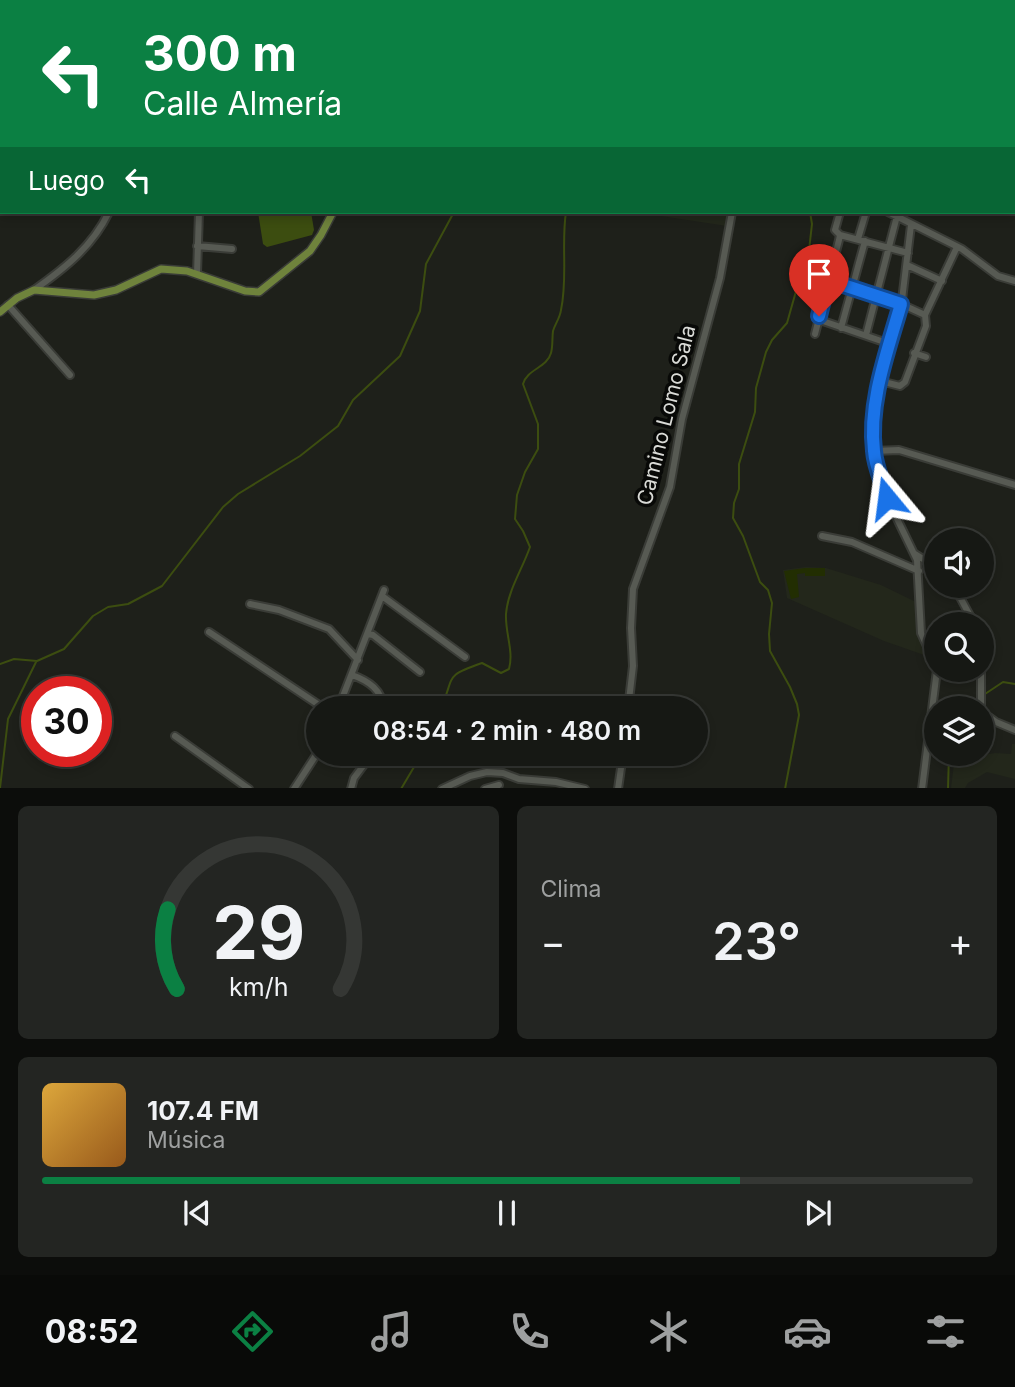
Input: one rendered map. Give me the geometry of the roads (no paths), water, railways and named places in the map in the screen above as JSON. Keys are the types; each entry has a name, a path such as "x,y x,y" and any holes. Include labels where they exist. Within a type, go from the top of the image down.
{"main road":[{"path":"0,312 25,292 34,290 94,295 116,290 161,268 197,274 250,292 263,290 310,251 332,214"}],"street":[{"path":"34,290 83,251 108,214"},
{"path":"197,274 199,214"},
{"name":"Camino Lomo Sala","path":"630,696 633,666 633,589 670,487 682,419 720,278 732,214"},
{"path":"839,214 835,230 840,235 908,253"},
{"path":"841,328 852,288 866,214"},
{"path":"892,214 962,248 998,276 1015,281"},
{"path":"866,335 897,216"},
{"path":"911,225 901,304 880,381 873,433 874,451 887,498 906,541 915,554 919,571 921,633 924,640"},
{"path":"815,334 840,235"},
{"path":"197,246 232,249"},
{"path":"880,381 901,386 903,384 926,326 925,315 957,247"},
{"path":"907,265 942,281"},
{"path":"828,280 901,304 925,315"},
{"path":"8,305 70,374"},
{"path":"820,320 890,344"},
{"path":"914,353 926,357"},
{"path":"874,451 899,450 1015,485"},
{"path":"822,536 852,542 919,571"},
{"path":"915,554 924,560"},
{"path":"343,696 383,593 465,657"},
{"path":"250,604 279,610 329,629 358,660"},
{"path":"209,632 309,696"},
{"path":"368,634 373,635 420,672"},
{"path":"352,675 373,686 380,696"},
{"path":"922,788 935,682"},
{"path":"994,720 1015,730"},
{"path":"175,736 248,788"},
{"path":"294,788 309,766"},
{"path":"351,788 354,778 363,766"},
{"path":"618,788 621,766"},
{"path":"444,788 470,776 487,772 581,788"},
{"path":"488,788 499,785"}],"waterway":[{"path":"0,664 14,659 37,661 64,649 93,616 108,607 128,604 162,586 223,507 238,494 300,456 338,426 353,400 400,356 420,311 426,264 453,214"},
{"path":"446,696 452,678 462,671 482,663 501,673 509,669 507,605 530,547 515,519 517,495 525,472 538,449 538,424 523,384 528,375 545,362 551,353 553,331 563,298 566,214"},
{"path":"785,788 799,715 797,704 770,651 772,603 768,590 760,582 743,536 733,518 739,489 739,464 755,412 756,388 766,352 772,340 787,323 802,270 808,259 812,224 810,214"},
{"path":"0,788 8,719 36,662"},
{"path":"985,694 1003,682 1015,684"},
{"path":"402,788 415,766"},
{"path":"948,788 949,766"}]}
